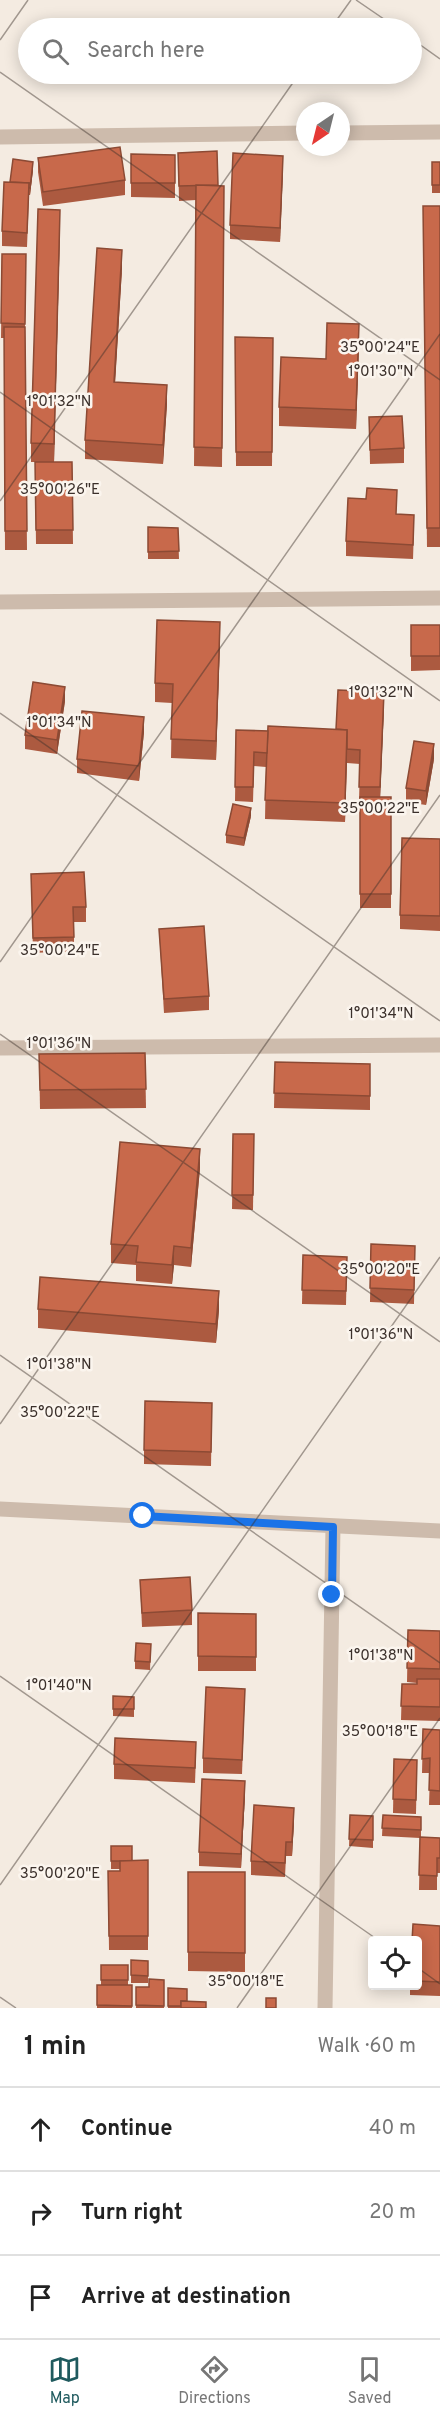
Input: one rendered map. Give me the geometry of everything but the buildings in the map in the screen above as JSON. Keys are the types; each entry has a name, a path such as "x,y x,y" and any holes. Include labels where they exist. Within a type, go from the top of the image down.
{"street":[{"path":"350,133 440,132"},
{"path":"0,137 296,134"},
{"path":"0,602 440,598"},
{"path":"0,1048 440,1045"},
{"path":"0,1509 440,1532"},
{"path":"325,2008 333,1527"}],"route":[{"path":"143,1516 333,1527 332,1595"}]}
